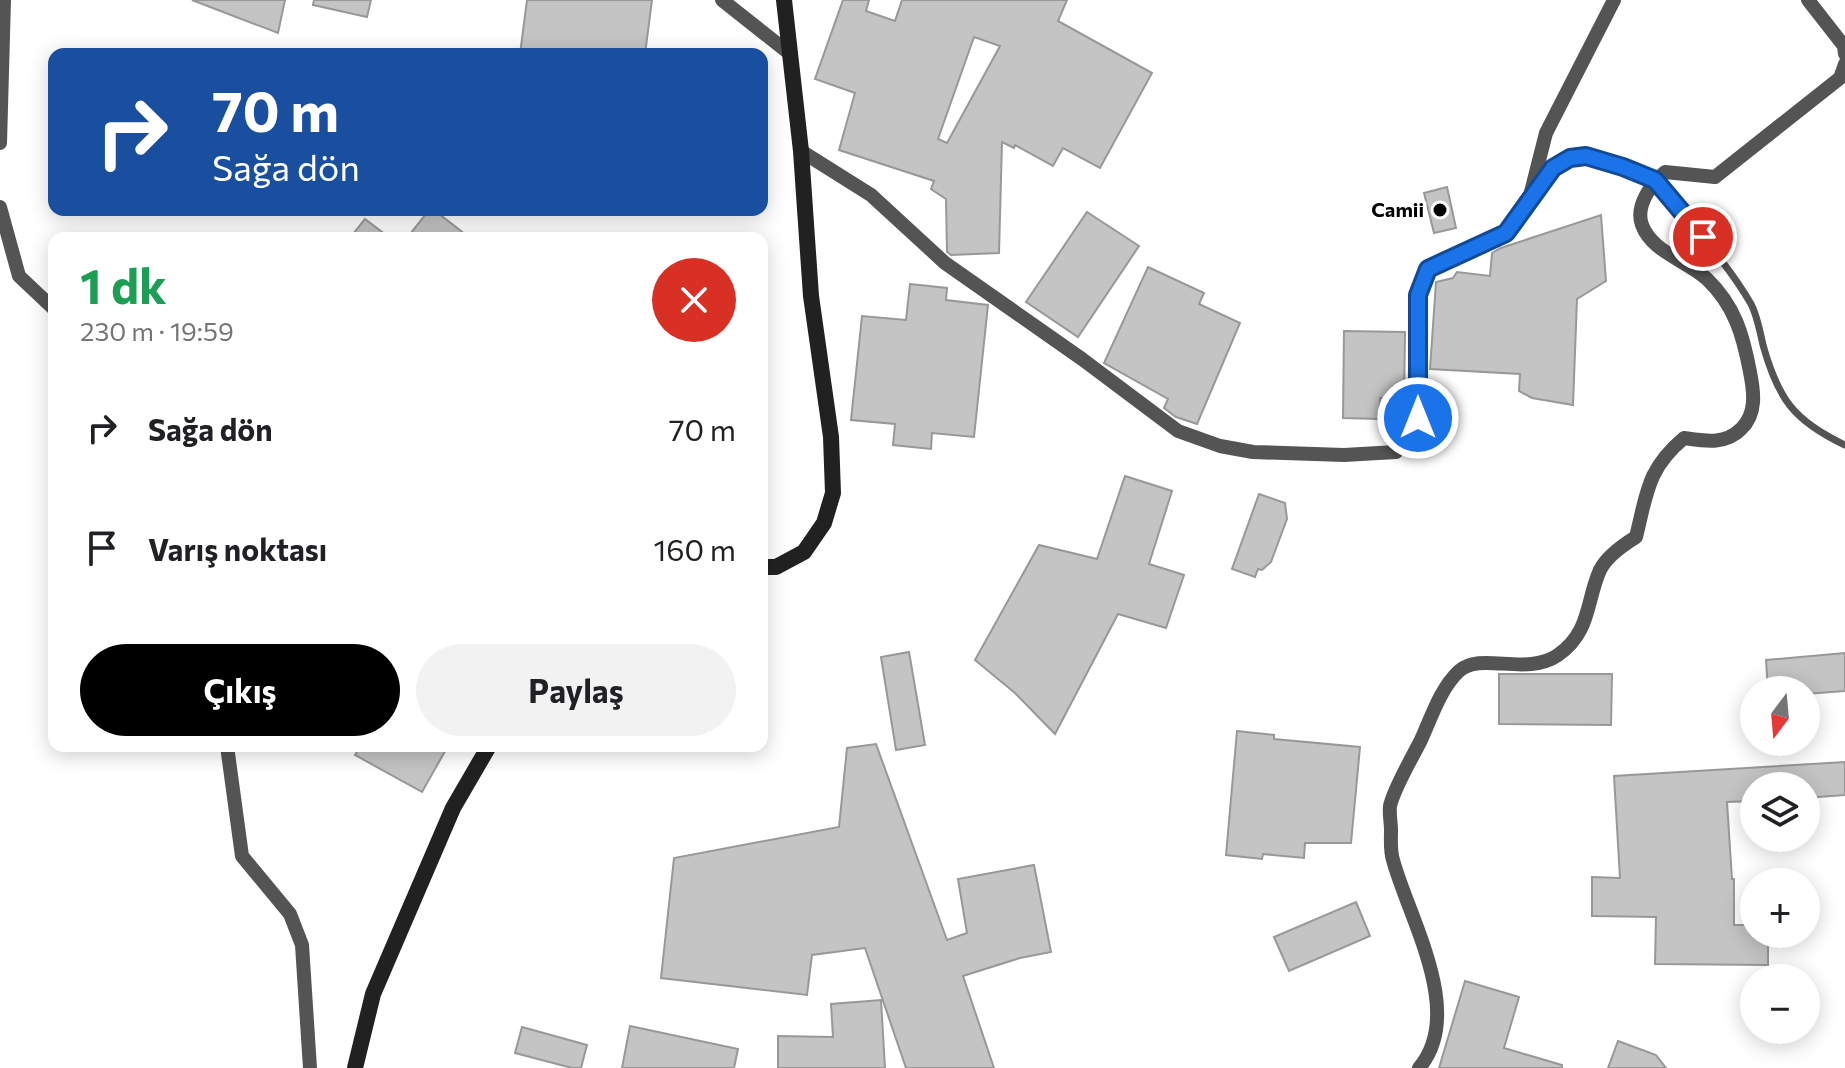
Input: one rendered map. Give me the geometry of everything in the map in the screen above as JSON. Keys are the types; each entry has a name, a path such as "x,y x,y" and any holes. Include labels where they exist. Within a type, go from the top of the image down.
{"street":[{"path":"0,143 4,0"},
{"path":"722,0 789,53"},
{"path":"768,567 776,567 804,552 824,523 833,493 831,437 811,296 801,151 784,0"},
{"path":"1530,196 1546,133 1614,0"},
{"path":"1808,0 1844,46 1845,54"},
{"path":"1419,1068 1426,1061 1437,1031 1436,996 1422,941 1392,858 1390,806 1445,686 1462,668 1484,662 1527,666 1557,655 1579,634 1601,568 1619,548 1636,537 1648,483 1669,450 1684,438 1720,441 1732,438 1753,413 1750,370 1732,308 1705,278 1648,239 1640,220 1649,186 1665,172 1715,177 1840,78 1845,64"},
{"path":"801,151 871,195 945,263 1178,431 1220,446 1253,452 1344,455 1396,452 1412,436 1418,418 1418,295 1428,269 1506,233 1553,168 1570,158 1586,156 1655,180"},
{"path":"0,207 19,276 48,303"},
{"path":"228,752 242,856 290,914 302,945 310,1068"},
{"path":"355,1068 379,979 453,808 486,752"}],"lane":[{"path":"1655,180 1703,237 1752,306 1767,360 1783,399 1816,431 1845,445"}],"building":[{"path":"192,0 285,0 278,33"},
{"path":"314,0 371,0 367,17 313,5"},
{"path":"527,0 652,0 646,48 521,48"},
{"path":"843,0 869,0 866,11 895,21 902,0 1067,0 1058,21 1152,73 1100,168 1063,148 1053,166 1015,145 1014,148 1002,142 999,253 951,255 947,252 946,199 931,189 934,181 839,150 855,93 815,79","holes":["974,37 1000,46 947,143 938,139"]},
{"name":"Camii","path":"1447,187 1456,228 1434,233 1424,193"},
{"path":"1087,212 1139,246 1078,337 1026,302"},
{"path":"1601,215 1606,281 1577,299 1573,405 1532,398 1519,391 1520,374 1430,369 1436,282 1453,278 1457,272 1490,276 1492,253 1501,248"},
{"path":"424,216 442,216 462,232 412,232"},
{"path":"365,219 382,232 355,232"},
{"path":"1148,267 1204,293 1199,304 1240,323 1197,424 1176,417 1164,408 1168,399 1104,363"},
{"path":"910,284 947,288 946,300 988,305 974,437 932,433 931,449 893,445 895,424 851,420 862,316 906,320"},
{"path":"1344,331 1405,332 1404,398 1380,398 1380,419 1343,418"},
{"path":"1125,476 1172,491 1149,564 1184,575 1166,628 1118,614 1055,734 1015,693 975,660 1039,545 1097,559"},
{"path":"1259,494 1285,503 1287,519 1271,562 1262,570 1258,569 1255,577 1232,569"},
{"path":"909,652 925,745 896,750 881,657"},
{"path":"1845,653 1845,691 1820,693 1820,676 1767,676 1766,660"},
{"path":"1499,674 1612,674 1611,725 1499,724"},
{"path":"1237,731 1274,735 1274,739 1360,747 1351,843 1305,843 1304,858 1263,854 1262,859 1226,855"},
{"path":"876,744 947,940 967,933 958,879 1034,865 1051,952 963,976 994,1068 906,1068 865,948 812,955 807,995 661,978 674,858 839,827 847,748"},
{"path":"357,752 445,752 422,792 355,755"},
{"path":"1845,762 1845,795 1820,797 1820,772 1740,772 1740,802 1727,802 1734,879 1734,925 1740,925 1740,948 1768,948 1768,964 1655,964 1656,917 1592,916 1592,877 1620,878 1614,776"},
{"path":"1356,902 1370,936 1289,971 1274,937"},
{"path":"1465,981 1519,997 1504,1048 1562,1065 1562,1068 1439,1068"},
{"path":"881,1000 885,1068 778,1068 778,1036 833,1037 831,1004"},
{"path":"630,1026 738,1049 734,1068 622,1068"},
{"path":"522,1027 587,1045 581,1068 515,1053"},
{"path":"1618,1041 1656,1055 1666,1068 1608,1068"}],"place":[{"name":"Camii","path":"1440,210"}],"route":[{"path":"1418,418 1418,295 1428,269 1506,233 1553,168 1570,158 1586,156 1655,180 1703,237"}]}
